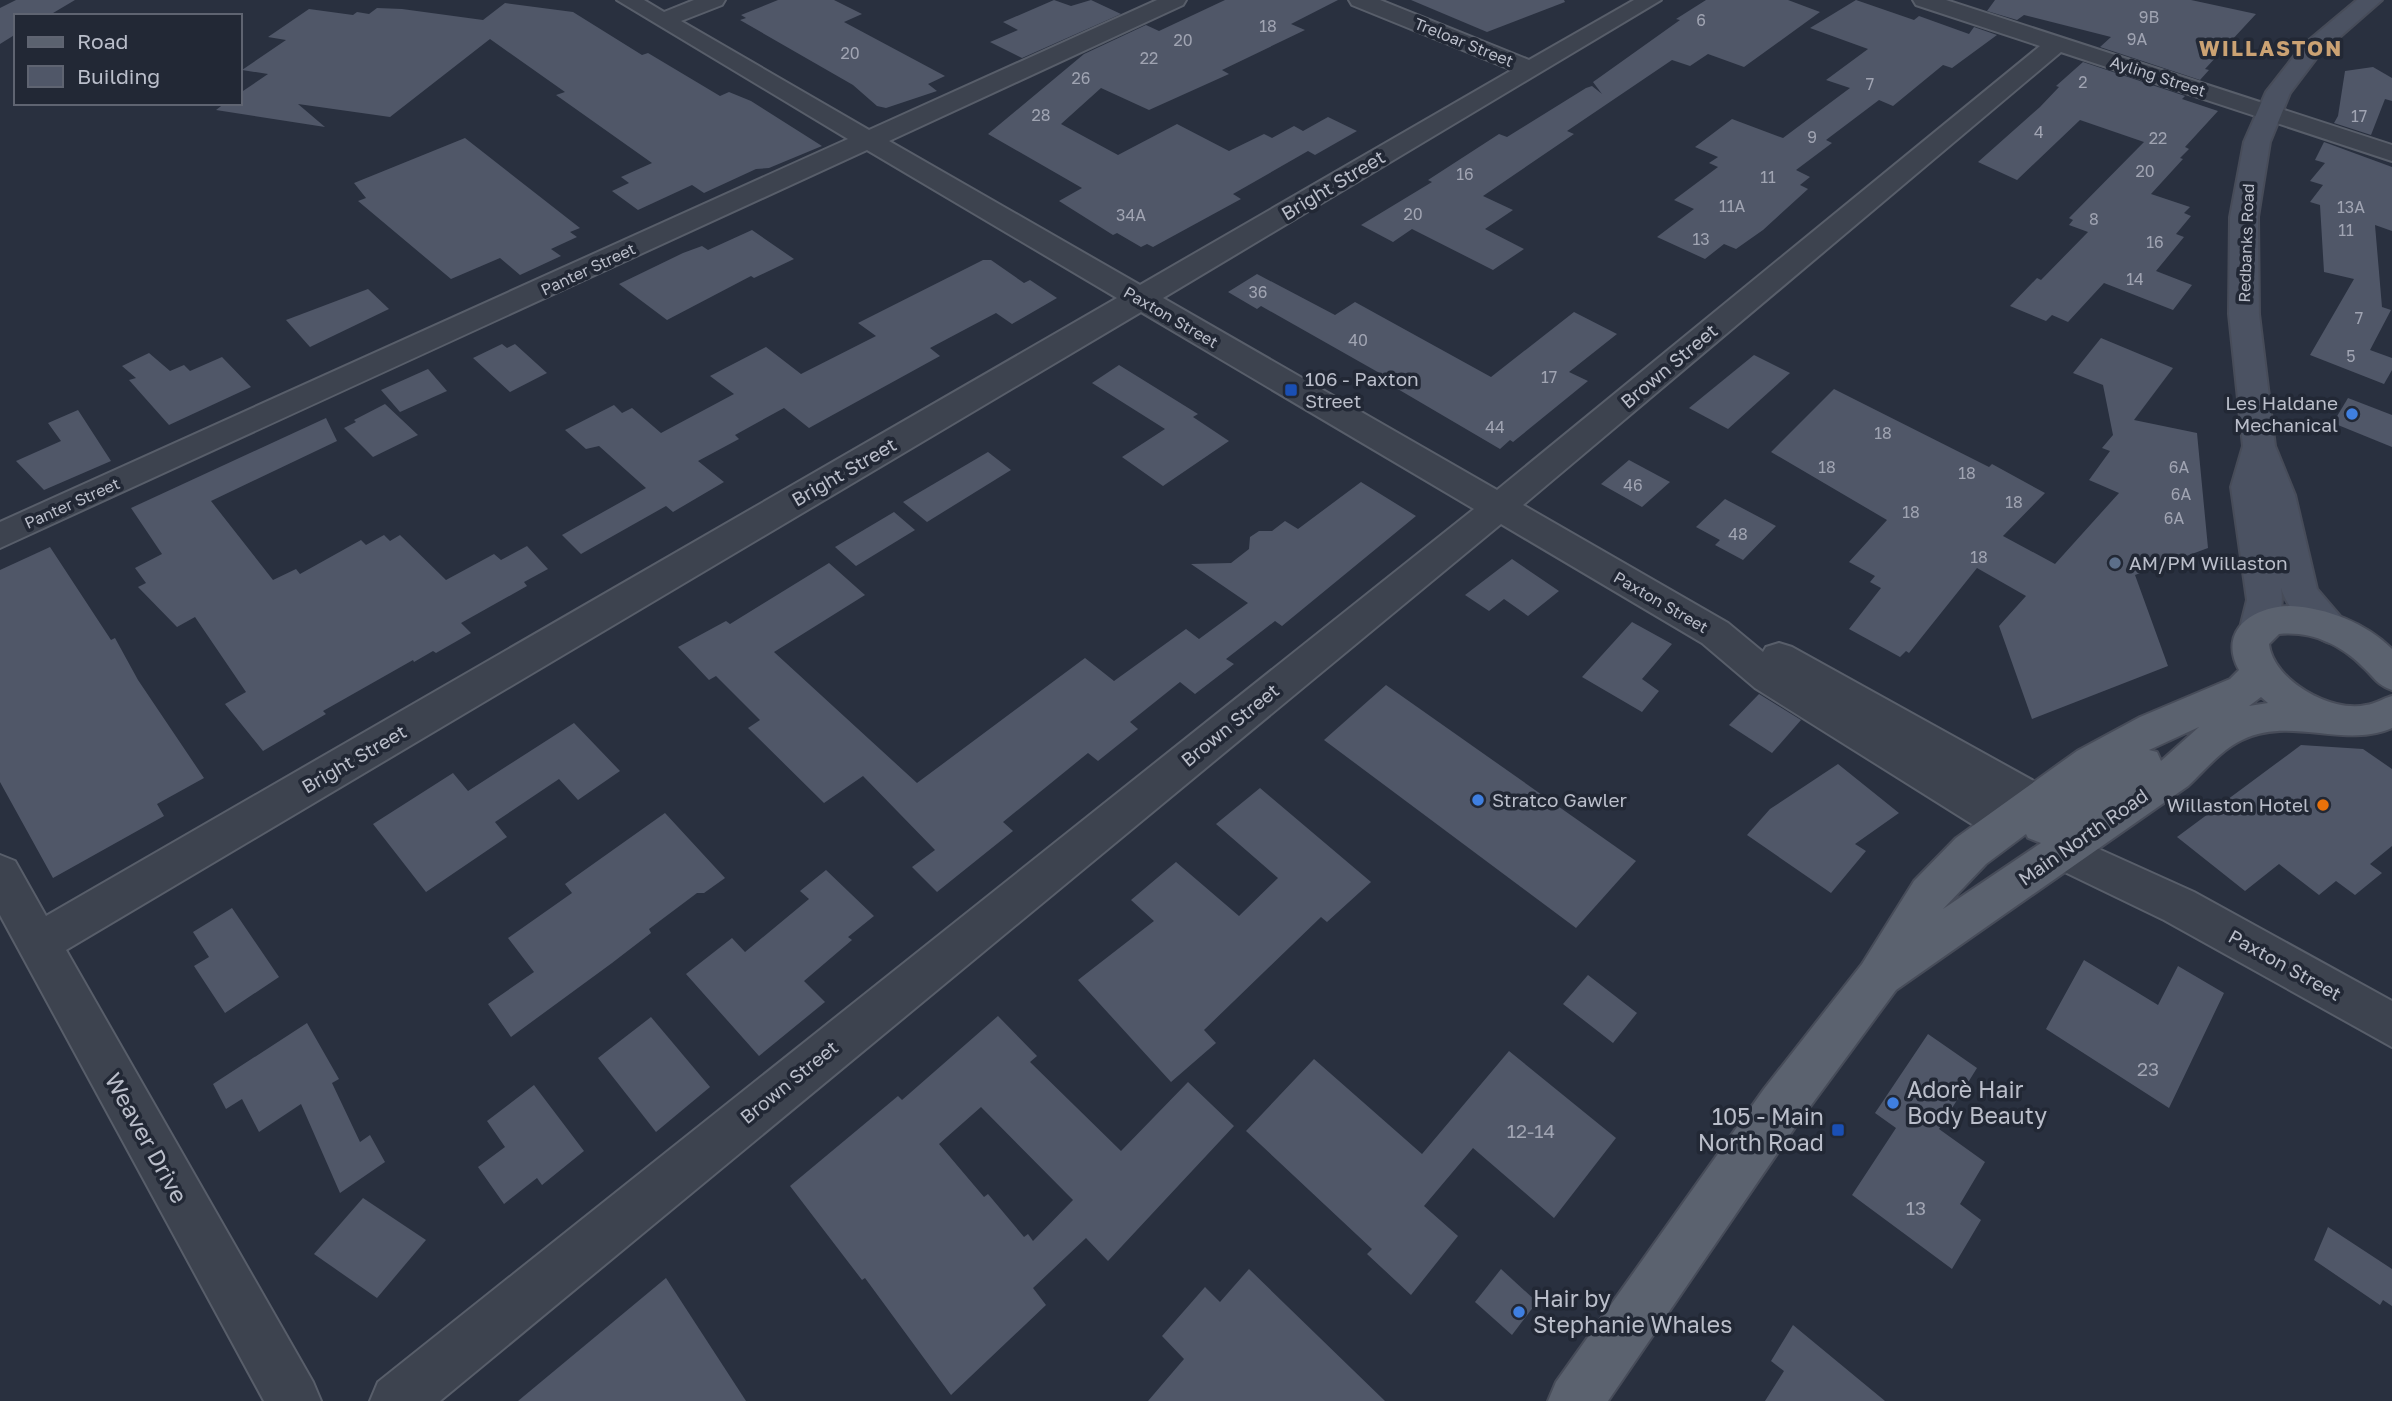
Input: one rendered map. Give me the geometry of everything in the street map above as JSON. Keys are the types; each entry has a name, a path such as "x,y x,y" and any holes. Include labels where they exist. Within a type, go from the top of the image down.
{"main road":[{"name":"Redbanks Road","path":"2334,629 2301,595 2287,544 2278,495 2259,446 2244,314 2244,217 2249,176 2267,113 2287,77 2299,63 2371,0"},
{"name":"Redbanks Road","path":"2258,628 2265,600 2248,487 2259,446"},
{"path":"2335,719 2300,705 2270,684 2259,672 2250,647 2250,640 2258,628 2274,621 2296,620 2334,629 2384,661"},
{"name":"Main North Road","path":"1575,1401 1781,1106 1878,979 1929,894 1971,851 2091,763 2154,728 2229,699 2244,690 2259,672"},
{"name":"Main North Road","path":"1878,979 2098,824 2174,774 2216,735 2254,720 2275,717 2374,720 2392,710"},
{"path":"2021,813 2030,828 2052,824 2154,757 2216,735"}],"street":[{"name":"Paxton Street","path":"628,0 1715,634 1768,678 2021,813"},
{"path":"663,20 714,0"},
{"name":"Panter Street","path":"0,536 1175,0"},
{"name":"Treloar Street","path":"1360,0 1530,69"},
{"name":"Bright Street","path":"37,944 1650,0"},
{"name":"Ayling Street","path":"1924,0 2392,153"},
{"name":"Brown Street","path":"397,1401 1499,507 2057,43"},
{"name":"Paxton Street","path":"2098,824 2126,860 2179,906"},
{"name":"Paxton Street","path":"2061,850 2179,906 2392,1025"},
{"name":"Weaver Drive","path":"0,874 294,1401"}],"building":[{"path":"16,0 75,0 51,14 14,14 14,35 0,44 0,8"},
{"path":"778,0 834,0 862,14 844,22 945,76 928,84 937,91 886,108 877,106 853,85 740,20 746,18 741,15"},
{"path":"1054,0 1071,6 1091,0 1121,14 1022,58 990,42 1018,30 1003,22"},
{"path":"1225,0 1338,0 1291,24 1305,30 1222,70 1229,74 1149,110 1101,88 1061,124 1118,155 1177,124 1229,151 1264,134 1272,138 1294,126 1303,131 1328,117 1357,131 1315,155 1308,151 1233,194 1241,199 1153,247 1147,244 1141,247 1117,233 1113,235 1059,201 1082,188 988,134 1084,54 1146,25 1159,31"},
{"path":"1411,0 1564,0 1565,2 1487,32"},
{"path":"1706,0 1788,0 1820,12 1744,67 1708,54 1690,66 1672,60 1567,131 1574,134 1483,196 1513,210 1485,229 1524,249 1493,270 1412,229 1393,242 1361,225 1432,182 1428,180 1499,134 1507,137 1586,88 1592,86 1602,94 1593,82 1680,20 1676,19"},
{"path":"1856,0 1914,20 1919,16 1969,34 1974,27 1997,35 1952,68 1943,65 1893,106 1879,100 1826,140 1832,143 1796,170 1810,177 1800,185 1808,189 1763,230 1736,249 1724,244 1705,259 1657,237 1694,209 1674,200 1718,167 1709,163 1718,157 1695,147 1732,119 1783,138 1850,88 1826,80 1868,49 1810,28"},
{"path":"1995,0 2191,0 2256,14 2205,69 2209,70 2200,80 2100,47 2111,37 2024,15 2017,20 1987,11"},
{"path":"505,3 573,12 642,55 648,53 720,96 729,92 751,101 822,146 769,168 756,169 704,193 692,185 638,210 612,191 629,183 621,177 652,163 556,95 565,92 490,39 390,117 298,104 325,127 216,110 222,105 242,105 242,92 268,74 242,70 286,40 268,37 309,9 353,15 357,12 369,14 377,8 402,9 483,20"},
{"path":"2083,62 2185,96 2182,99 2218,111 2185,147 2189,149 2180,158 2183,159 2151,194 2190,207 2184,213 2191,216 2176,234 2184,237 2156,271 2192,285 2173,310 2104,283 2068,322 2052,315 2046,321 2010,306 2037,278 2041,280 2088,232 2069,225 2073,220 2069,218 2144,142 2080,120 2017,180 1978,162 2040,107 2059,87 2056,86"},
{"path":"2373,67 2392,78 2392,101 2385,99 2371,135 2334,123 2338,116 2345,71"},
{"path":"465,138 580,228 570,232 577,237 551,249 561,256 520,275 500,258 451,279 358,201 366,198 354,183"},
{"path":"2324,142 2392,167 2392,231 2375,225 2382,307 2391,310 2370,350 2392,358 2392,370 2384,384 2310,355 2354,279 2324,272 2320,205 2310,202 2323,185 2310,181 2325,163 2315,160"},
{"path":"752,230 794,259 754,278 751,276 667,320 619,284 683,253 702,246 708,250"},
{"path":"983,260 991,260 1024,283 1030,280 1057,298 1012,324 996,313 930,348 940,356 809,428 784,408 735,435 739,439 698,461 724,482 673,512 666,506 581,554 562,535 646,488 599,446 586,449 565,430 614,405 622,413 632,408 661,433 734,394 710,376 766,347 801,374 876,336 858,323"},
{"path":"1257,274 1335,315 1355,302 1491,377 1574,312 1617,334 1569,372 1588,381 1513,442 1510,440 1500,449 1379,378 1383,375 1261,306 1257,309 1228,292"},
{"path":"368,289 389,309 310,347 286,320"},
{"path":"2101,338 2173,368 2134,420 2197,433 2208,548 2135,575 2168,666 2032,719 1999,626 2026,596 1977,568 1909,653 1906,651 1900,657 1849,629 1881,588 1870,582 1875,576 1849,562 1887,520 1771,452 1834,389 1989,467 1992,464 2045,493 2003,536 2055,564 2119,493 2089,480 2110,451 2102,448 2113,435 2103,385 2073,373"},
{"path":"502,344 507,348 515,344 547,373 510,392 473,358"},
{"path":"149,353 170,371 184,365 190,371 222,357 251,387 169,425 129,380 136,378 122,366"},
{"path":"1754,355 1790,373 1728,429 1689,408"},
{"path":"1119,365 1198,414 1193,417 1229,441 1163,486 1122,457 1165,429 1092,383"},
{"path":"428,369 447,391 400,412 381,390"},
{"path":"2348,398 2392,415 2392,447 2333,423"},
{"path":"385,404 418,435 373,457 344,428"},
{"path":"78,410 111,461 44,490 16,461 61,441 48,423"},
{"path":"326,418 337,441 211,501 273,580 296,569 300,574 361,540 366,545 384,535 390,541 400,535 446,580 494,554 501,560 527,546 548,569 524,582 527,586 461,623 471,633 436,653 433,651 414,662 413,660 323,711 326,714 263,751 225,704 246,692 195,617 177,627 138,587 146,583 135,568 162,554 131,508"},
{"path":"988,452 1011,470 927,522 903,502"},
{"path":"1629,460 1670,482 1642,507 1601,484"},
{"path":"1361,482 1416,516 1282,626 1275,621 1226,659 1234,664 1195,694 1180,682 1130,722 1138,729 1098,761 1088,753 1003,822 1013,831 937,892 912,867 935,850 863,776 824,803 748,728 760,720 716,676 709,680 678,647 726,621 730,624 829,563 865,595 774,652 917,783 1085,658 1114,681 1186,629 1199,639 1248,603 1191,564 1231,563 1249,549 1250,537 1259,531 1272,531 1285,521 1298,529"},
{"path":"1725,499 1776,526 1743,560 1715,545 1720,540 1696,527"},
{"path":"894,512 915,530 856,566 835,547"},
{"path":"50,547 111,640 115,638 138,680 204,778 157,804 164,816 53,878 0,782 0,570"},
{"path":"1512,559 1559,591 1528,616 1504,599 1489,611 1465,595"},
{"path":"1632,622 1672,644 1642,679 1659,691 1642,712 1582,677"},
{"name":"Stratco Gawler","path":"1386,685 1636,861 1576,928 1324,740"},
{"path":"1759,694 1801,720 1772,753 1729,725"},
{"path":"574,723 620,771 578,800 559,779 495,822 507,837 426,892 373,824 453,773 468,791"},
{"path":"2301,745 2363,749 2392,769 2392,846 2370,864 2382,873 2355,895 2336,881 2319,895 2279,864 2245,891 2177,837"},
{"path":"1838,764 1899,813 1855,844 1866,851 1831,893 1747,835 1770,809"},
{"path":"1260,788 1371,882 1327,922 1321,917 1204,1030 1216,1043 1171,1082 1078,980 1154,921 1131,900 1176,862 1239,916 1278,878 1216,824"},
{"path":"665,813 725,878 704,893 697,893 649,929 651,933 511,1037 488,1004 534,972 508,938 572,893 565,884"},
{"path":"826,870 874,916 848,937 852,940 804,981 825,1002 759,1056 686,974 732,938 745,952 809,899 800,891"},
{"path":"232,908 279,977 225,1013 194,966 209,957 193,932"},
{"path":"2084,960 2158,1005 2178,966 2224,993 2169,1108 2046,1029"},
{"path":"1588,975 1637,1013 1613,1043 1563,1004"},
{"path":"998,1016 1037,1056 1030,1062 1121,1151 1188,1082 1234,1126 1108,1261 1086,1238 1033,1288 1046,1305 951,1395 865,1278 862,1280 790,1186 898,1096 902,1100","holes":["981,1107 1073,1200 1033,1241 1028,1234 1024,1237 988,1194 984,1197 939,1144"]},
{"path":"651,1017 710,1087 656,1132 598,1058"},
{"path":"307,1023 339,1079 332,1083 360,1142 370,1135 385,1162 340,1193 301,1104 259,1132 242,1099 226,1109 213,1084"},
{"path":"1928,1034 1977,1068 1939,1129 1985,1162 1960,1204 1981,1220 1952,1269 1852,1195 1896,1128 1875,1113"},
{"path":"1509,1051 1616,1138 1554,1218 1473,1148 1424,1206 1458,1236 1411,1295 1367,1254 1372,1249 1246,1131 1314,1059 1422,1154"},
{"path":"534,1085 584,1151 542,1185 537,1178 504,1204 478,1167 505,1147 487,1121"},
{"path":"363,1198 426,1240 377,1298 314,1254"},
{"path":"2328,1227 2392,1269 2392,1306 2383,1300 2380,1305 2314,1260"},
{"path":"1249,1269 1385,1401 1148,1401 1184,1359 1162,1336 1205,1287 1220,1302"},
{"path":"1501,1269 1537,1302 1512,1335 1475,1302"},
{"path":"666,1278 746,1401 518,1401"},
{"path":"1793,1325 1885,1401 1765,1401 1784,1371 1771,1361"}],"place":[{"name":"106 - Paxton Street","path":"1291,390"},
{"name":"Les Haldane Mechanical","path":"2352,414"},
{"name":"AM/PM Willaston","path":"2115,563"},
{"name":"Stratco Gawler","path":"1478,800"},
{"name":"Willaston Hotel","path":"2323,805"},
{"name":"Adorè Hair Body Beauty","path":"1893,1103"},
{"name":"105 - Main North Road","path":"1838,1130"},
{"name":"Hair by Stephanie Whales","path":"1519,1312"}],"district":[{"name":"WILLASTON","path":"2271,49"}]}
